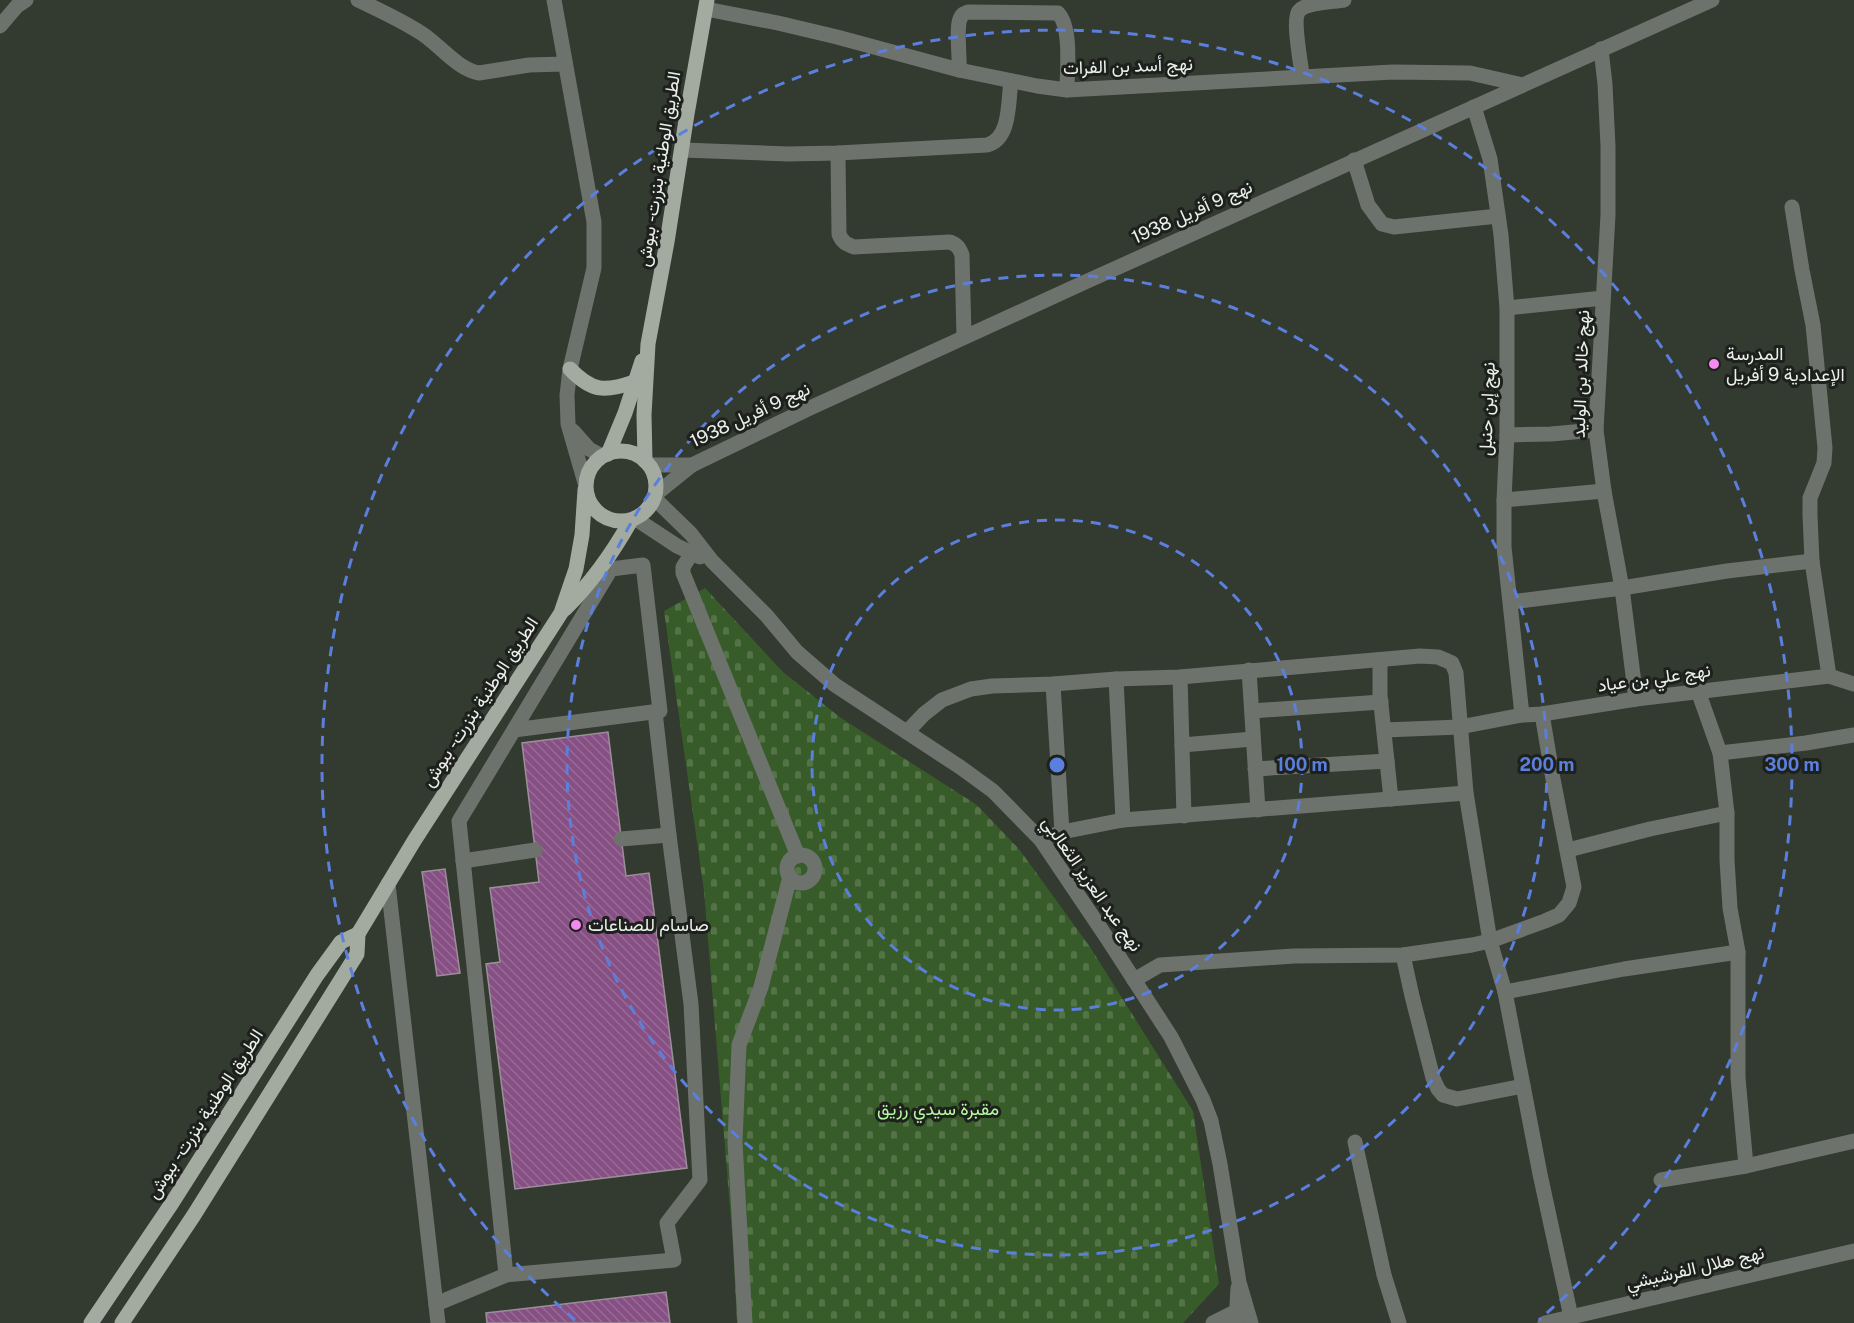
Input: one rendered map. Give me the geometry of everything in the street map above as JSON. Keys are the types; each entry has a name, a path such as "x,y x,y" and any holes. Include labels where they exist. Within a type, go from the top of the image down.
{"main road":[{"name":"الطريق الوطنية بنزرت - ببوش","path":"647,463 644,415 648,344 706,4"},
{"name":"الطريق الوطنية بنزرت - ببوش","path":"605,455 625,413 648,344"},
{"path":"570,369 587,383 602,389 617,388 634,382"},
{"path":"624,451 635,454 647,463 654,474 656,484 655,496 646,512 633,520 614,521 600,515 590,504 585,486 589,470 595,461 605,455 624,451"},
{"name":"الطريق الوطنية بنزرت - ببوش","path":"561,613 576,569 582,535 585,486"},
{"name":"الطريق الوطنية بنزرت - ببوش","path":"122,1323 194,1215 357,954 358,934 388,884 561,613 584,590 610,556 633,520"},
{"name":"الطريق الوطنية بنزرت - ببوش","path":"91,1323 172,1203 317,975 340,942 358,934"}],"street":[{"path":"0,26 17,6 26,0"},
{"path":"358,0 423,34 474,72 529,65 565,64"},
{"path":"554,0 594,222 594,268 570,369 567,395 568,424 585,486"},
{"path":"1302,75 1296,25 1299,10 1308,5 1344,0"},
{"name":"نهج 9 أفريل 1938","path":"692,465 1354,160 1712,0"},
{"name":"نهج أسد بن الفرات","path":"706,4 959,70 1067,90 1302,75 1393,72 1470,73 1523,85"},
{"path":"959,70 958,28 963,14 968,12 1058,14 1065,24 1067,90"},
{"name":"نهج خالد بن الوليد","path":"1601,49 1608,146 1608,215 1596,430 1604,491 1622,588 1636,699"},
{"path":"682,150 838,153 993,143 998,140 1005,125 1011,81"},
{"name":"نهج إبن حنبل","path":"1474,107 1490,159 1507,308 1504,547 1521,715"},
{"path":"838,153 839,234 841,240 846,244 854,247 950,242 960,248 964,338"},
{"path":"1354,160 1368,205 1382,224 1395,227 1498,216"},
{"path":"1792,207 1813,319 1825,448 1824,463 1810,498 1812,561 1829,676"},
{"path":"1507,308 1603,298"},
{"path":"568,424 589,449 605,455"},
{"path":"1507,435 1596,430"},
{"path":"647,463 692,465"},
{"path":"692,465 655,496 691,534 711,561"},
{"path":"1504,500 1604,491"},
{"path":"633,520 711,561"},
{"path":"692,553 683,567 683,573 798,856"},
{"name":"نهج عبد العزيز الثعالبي","path":"711,561 767,616 797,652 835,685 993,791 1041,840 1171,1038 1203,1100 1211,1121 1239,1282 1251,1323"},
{"path":"1511,602 1812,561"},
{"path":"506,1275 459,821 611,569 643,565 660,711 514,730"},
{"path":"907,732 924,714 942,700 971,688 1180,677 1406,657 1428,656 1443,658 1452,663 1456,673 1466,793 1490,941 1505,992 1540,1174 1571,1317"},
{"path":"1380,661 1381,702 1391,799"},
{"path":"1249,670 1258,810"},
{"name":"نهج علي بن عياد","path":"1384,730 1460,727 1521,715 1542,714 1636,699 1829,676 1854,684"},
{"path":"1180,677 1184,816"},
{"path":"1116,679 1123,820"},
{"path":"1053,684 1062,832"},
{"path":"1698,691 1720,753 1727,813 1730,908 1738,952 1738,1078 1746,1166"},
{"path":"1252,711 1381,702"},
{"path":"436,1304 506,1275 674,1260 667,1223 700,1180 691,1004 655,712"},
{"path":"1134,980 1160,965 1294,956 1403,955 1437,951 1490,941 1558,915 1566,908 1575,887 1542,714"},
{"path":"1720,753 1854,735"},
{"path":"1182,745 1253,739"},
{"path":"1255,769 1387,761"},
{"path":"1041,840 1062,832 1123,820 1466,793"},
{"path":"1568,850 1650,829 1727,813"},
{"path":"621,839 669,835"},
{"path":"463,861 536,850"},
{"path":"745,1323 735,1142 739,1045 761,987 790,877 788,866 790,861 804,855 815,867 815,872 809,881 804,883 790,877"},
{"path":"388,884 438,1323"},
{"path":"1505,992 1623,969 1738,952"},
{"path":"1403,955 1433,1078 1440,1092 1457,1099 1523,1086"},
{"path":"1661,1180 1746,1166 1854,1141"},
{"path":"1354,1142 1384,1275 1399,1323"},
{"name":"نهج هلال الفرشيشي","path":"1545,1323 1854,1251"},
{"name":"نهج عبد العزيز الثعالبي","path":"1235,1317 1239,1282"},
{"path":"1213,1323 1235,1317"}],"green space":[{"name":"مقبرة سيدي رزيق","path":"705,588 783,672 841,718 977,805 1019,849 1090,947 1193,1111 1219,1284 1183,1323 737,1323 733,1245 704,891 664,611"}],"building":[{"name":"صاسام للصناعات","path":"608,732 626,876 649,873 687,1168 515,1189 486,964 500,962 490,888 539,882 522,743"},
{"path":"445,869 460,973 437,976 422,872"},
{"path":"666,1292 670,1323 487,1323 486,1313"}],"place":[{"name":"المدرسة الإعدادية 9 أفريل","path":"1714,364"},
{"name":"صاسام للصناعات","path":"576,925"}]}
